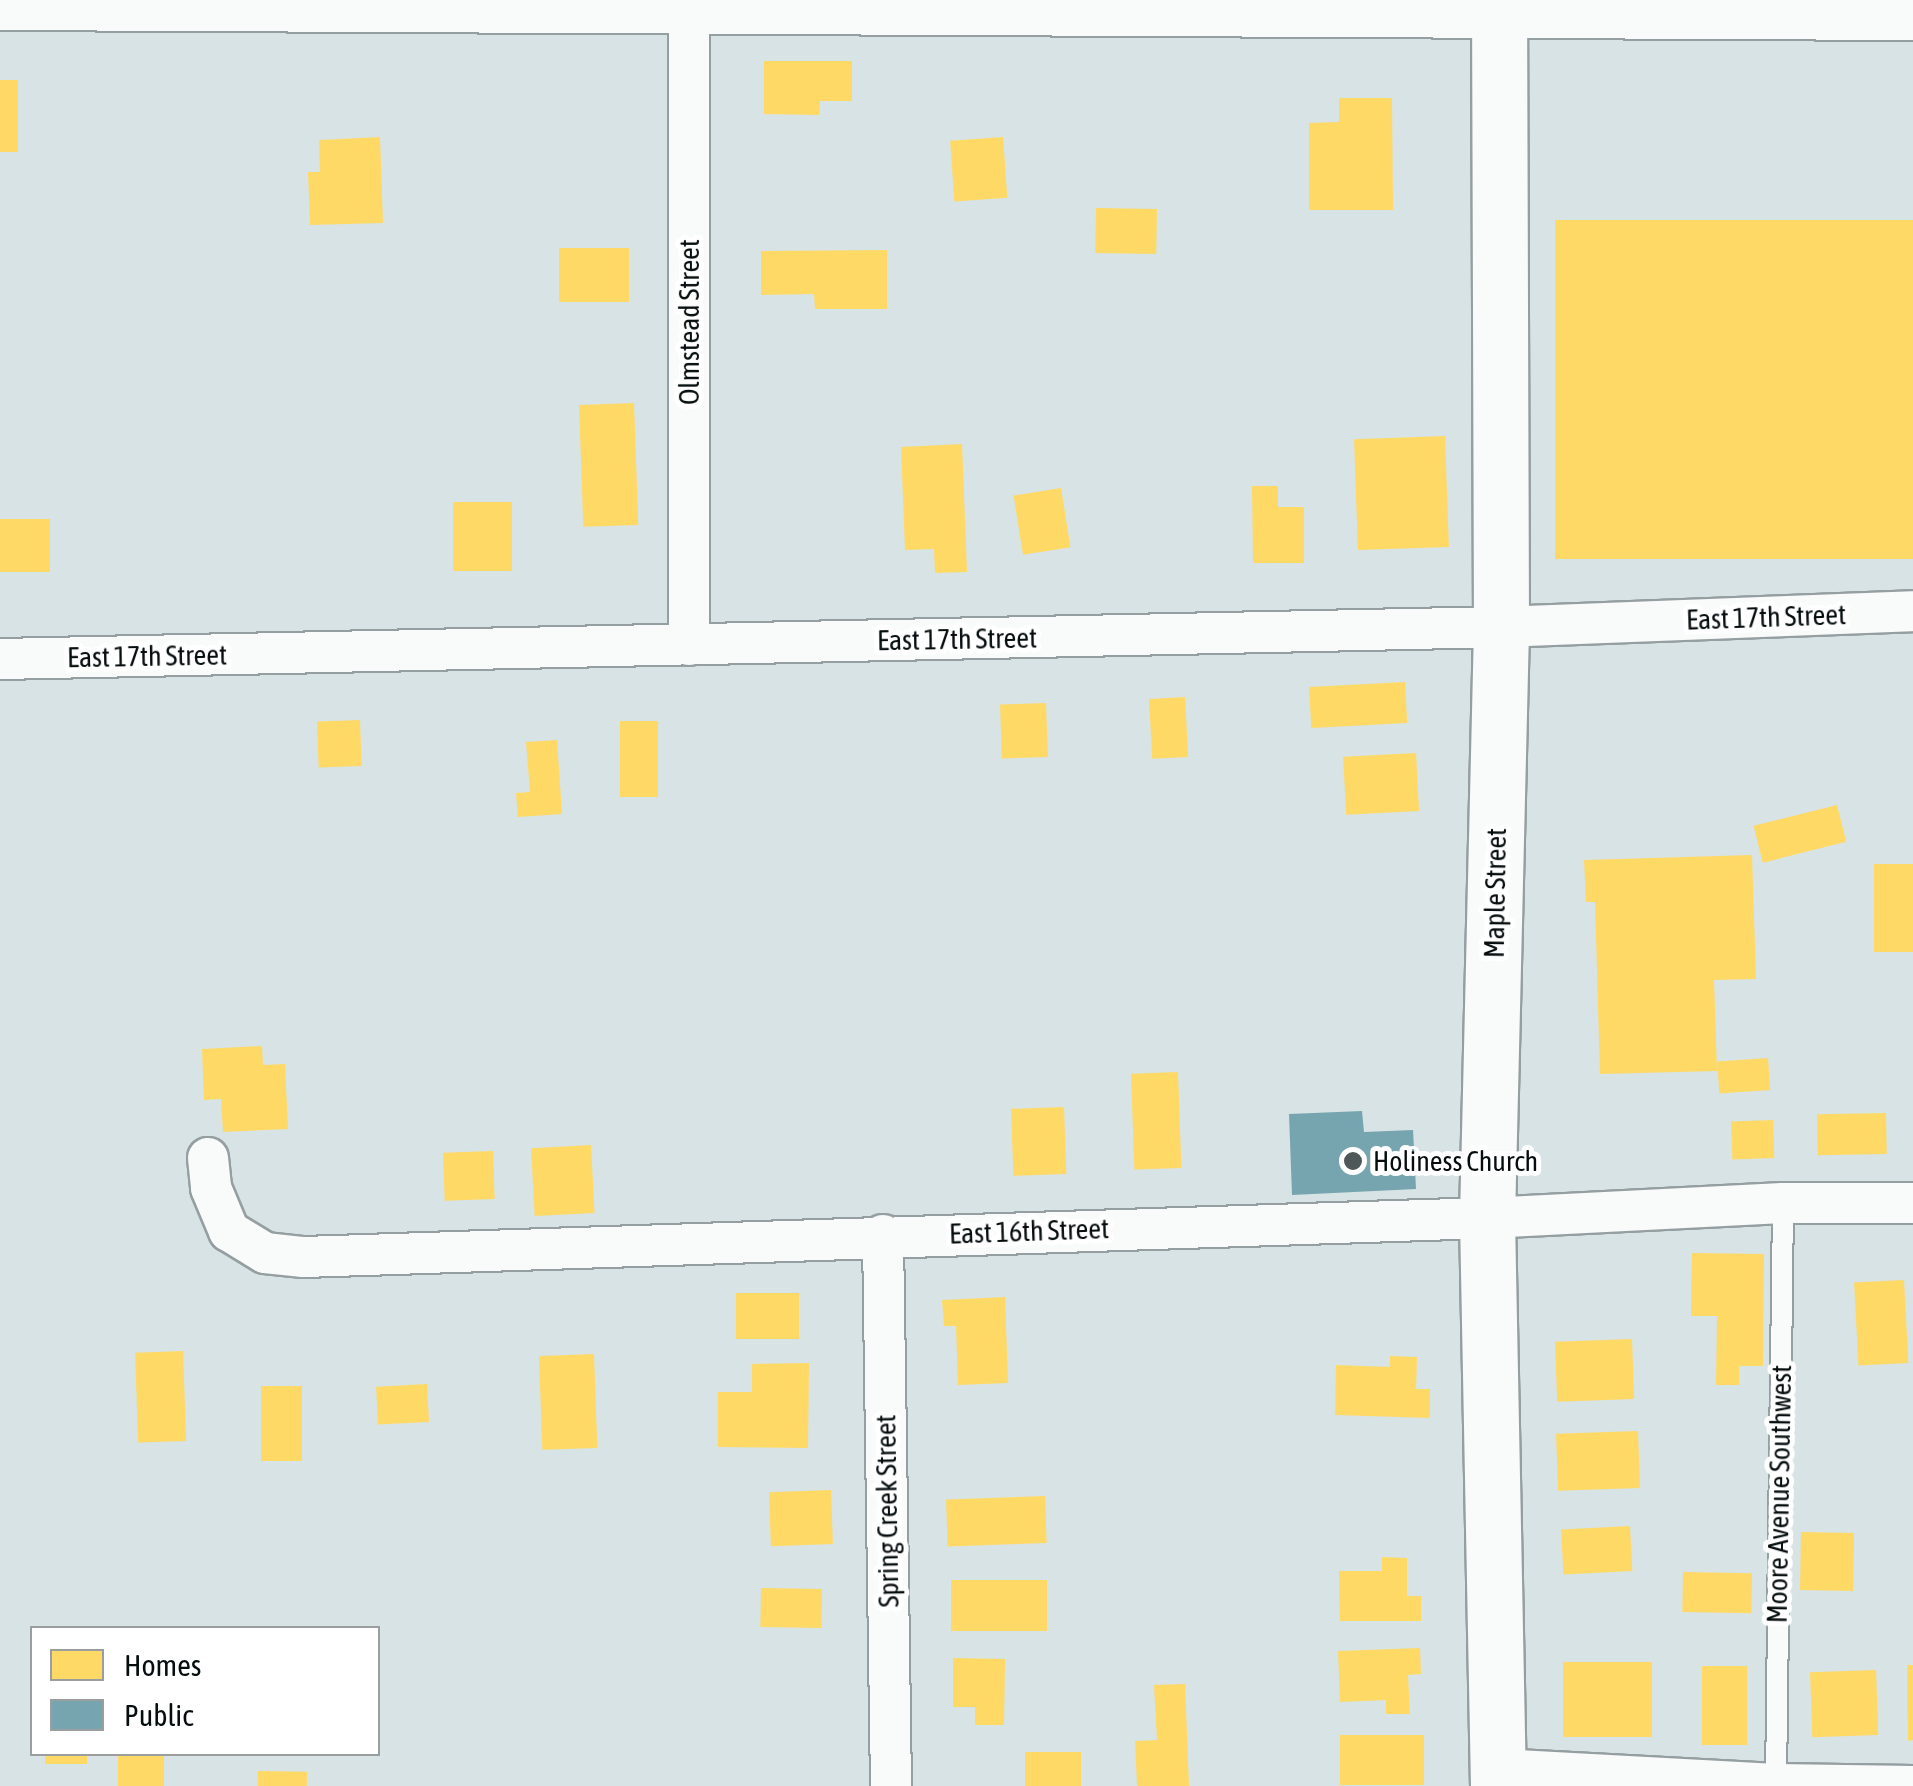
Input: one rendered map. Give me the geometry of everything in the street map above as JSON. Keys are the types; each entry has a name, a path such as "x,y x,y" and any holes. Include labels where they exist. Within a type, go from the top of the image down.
{"main road":[{"name":"Maple Street","path":"1498,1777 1488,1218 1501,626 1499,9"}],"street":[{"name":"Olmstead Street","path":"689,7 690,645"},
{"path":"0,10 1499,9 1913,20"},
{"name":"East 17th Street","path":"0,659 1501,626 1913,611"},
{"name":"East 16th Street","path":"208,1158 211,1188 228,1231 266,1253 344,1257 884,1235 1488,1218 1783,1203 1913,1203"},
{"name":"Spring Creek Street","path":"884,1235 891,1786"},
{"path":"1498,1777 1913,1786"}],"lane":[{"name":"Moore Avenue Southwest","path":"1776,1784 1783,1203"}],"building: Homes":[{"path":"764,61 852,61 852,101 820,101 819,115 764,114"},
{"path":"0,80 18,80 18,152 0,152"},
{"path":"1339,98 1392,98 1393,210 1309,210 1309,123 1339,122"},
{"path":"380,137 383,223 310,225 308,172 320,172 319,140"},
{"path":"1003,137 1007,198 954,202 950,141"},
{"path":"1096,208 1157,209 1156,254 1095,253"},
{"path":"1555,220 1913,220 1913,559 1555,559"},
{"path":"559,248 629,248 629,302 559,302"},
{"path":"887,250 887,309 815,309 814,294 761,295 761,251"},
{"path":"634,403 638,525 583,527 579,405"},
{"path":"1445,436 1449,547 1358,550 1354,439"},
{"path":"962,444 967,572 935,573 934,549 905,550 901,447"},
{"path":"1252,486 1278,486 1278,507 1304,507 1304,563 1253,563"},
{"path":"1061,488 1070,547 1023,555 1014,496"},
{"path":"453,502 512,502 512,571 453,571"},
{"path":"0,519 50,519 50,572 0,572"},
{"path":"1405,682 1407,723 1311,728 1309,687"},
{"path":"1185,697 1188,757 1152,759 1149,699"},
{"path":"1046,703 1048,757 1002,759 1000,705"},
{"path":"360,720 362,766 319,767 317,722"},
{"path":"620,721 658,721 658,797 620,797"},
{"path":"557,740 562,814 518,817 516,793 530,792 526,742"},
{"path":"1416,753 1419,811 1346,815 1343,757"},
{"path":"1837,805 1846,842 1763,863 1754,826"},
{"path":"1752,855 1756,979 1714,980 1717,1071 1600,1074 1595,902 1586,902 1584,860"},
{"path":"1874,864 1913,864 1913,952 1874,952"},
{"path":"262,1046 263,1065 285,1064 288,1129 223,1132 221,1099 204,1100 202,1049"},
{"path":"1768,1058 1770,1090 1719,1093 1717,1062"},
{"path":"1178,1072 1181,1168 1134,1170 1131,1074"},
{"path":"1064,1107 1066,1174 1013,1176 1011,1109"},
{"path":"1886,1113 1887,1154 1818,1155 1817,1114"},
{"path":"1773,1120 1774,1158 1732,1159 1731,1121"},
{"path":"591,1145 595,1213 535,1216 531,1148"},
{"path":"493,1151 495,1199 445,1201 443,1153"},
{"path":"1692,1253 1764,1254 1763,1366 1739,1366 1739,1385 1716,1385 1717,1316 1691,1316"},
{"path":"1904,1280 1908,1363 1858,1366 1854,1283"},
{"path":"736,1293 799,1293 799,1339 736,1339"},
{"path":"1005,1297 1008,1383 958,1385 956,1326 944,1326 942,1300"},
{"path":"1632,1339 1634,1399 1557,1402 1555,1342"},
{"path":"183,1351 186,1441 138,1443 135,1353"},
{"path":"594,1354 597,1448 542,1450 539,1356"},
{"path":"1390,1356 1417,1357 1416,1389 1430,1389 1430,1418 1335,1415 1336,1365 1390,1367"},
{"path":"809,1363 808,1448 718,1447 718,1392 752,1392 752,1364"},
{"path":"427,1384 429,1422 378,1425 376,1387"},
{"path":"261,1386 302,1386 302,1461 261,1461"},
{"path":"1638,1431 1640,1488 1558,1491 1556,1434"},
{"path":"831,1490 833,1544 771,1546 769,1492"},
{"path":"1045,1496 1047,1543 948,1546 946,1499"},
{"path":"1630,1526 1632,1571 1563,1575 1561,1530"},
{"path":"1801,1532 1854,1533 1853,1591 1800,1590"},
{"path":"1382,1557 1407,1558 1407,1596 1421,1596 1421,1621 1340,1621 1339,1571 1382,1571"},
{"path":"1683,1572 1752,1573 1751,1613 1682,1612"},
{"path":"951,1580 1047,1580 1047,1631 951,1631"},
{"path":"761,1588 822,1589 821,1628 760,1627"},
{"path":"1420,1648 1421,1674 1408,1675 1410,1714 1386,1714 1386,1700 1340,1702 1338,1651"},
{"path":"953,1658 1005,1659 1004,1725 975,1725 975,1707 953,1707"},
{"path":"1563,1662 1652,1662 1652,1737 1563,1737"},
{"path":"1907,1665 1913,1665 1913,1740 1908,1741"},
{"path":"1702,1666 1747,1666 1747,1745 1702,1745"},
{"path":"1876,1670 1878,1735 1812,1737 1810,1672"},
{"path":"1185,1684 1189,1786 1137,1786 1135,1741 1157,1740 1154,1685"},
{"path":"1340,1735 1424,1735 1424,1785 1340,1785"},
{"path":"1025,1752 1081,1752 1081,1786 1025,1786"},
{"path":"45,1756 87,1756 87,1764 45,1764"},
{"path":"118,1756 164,1756 164,1786 118,1786"},
{"path":"258,1771 307,1772 307,1786 258,1786"}],"building: Public":[{"name":"Holiness Church","path":"1362,1111 1364,1132 1413,1130 1416,1189 1292,1195 1289,1114"}],"place":[{"name":"Holiness Church","path":"1353,1161"}]}
